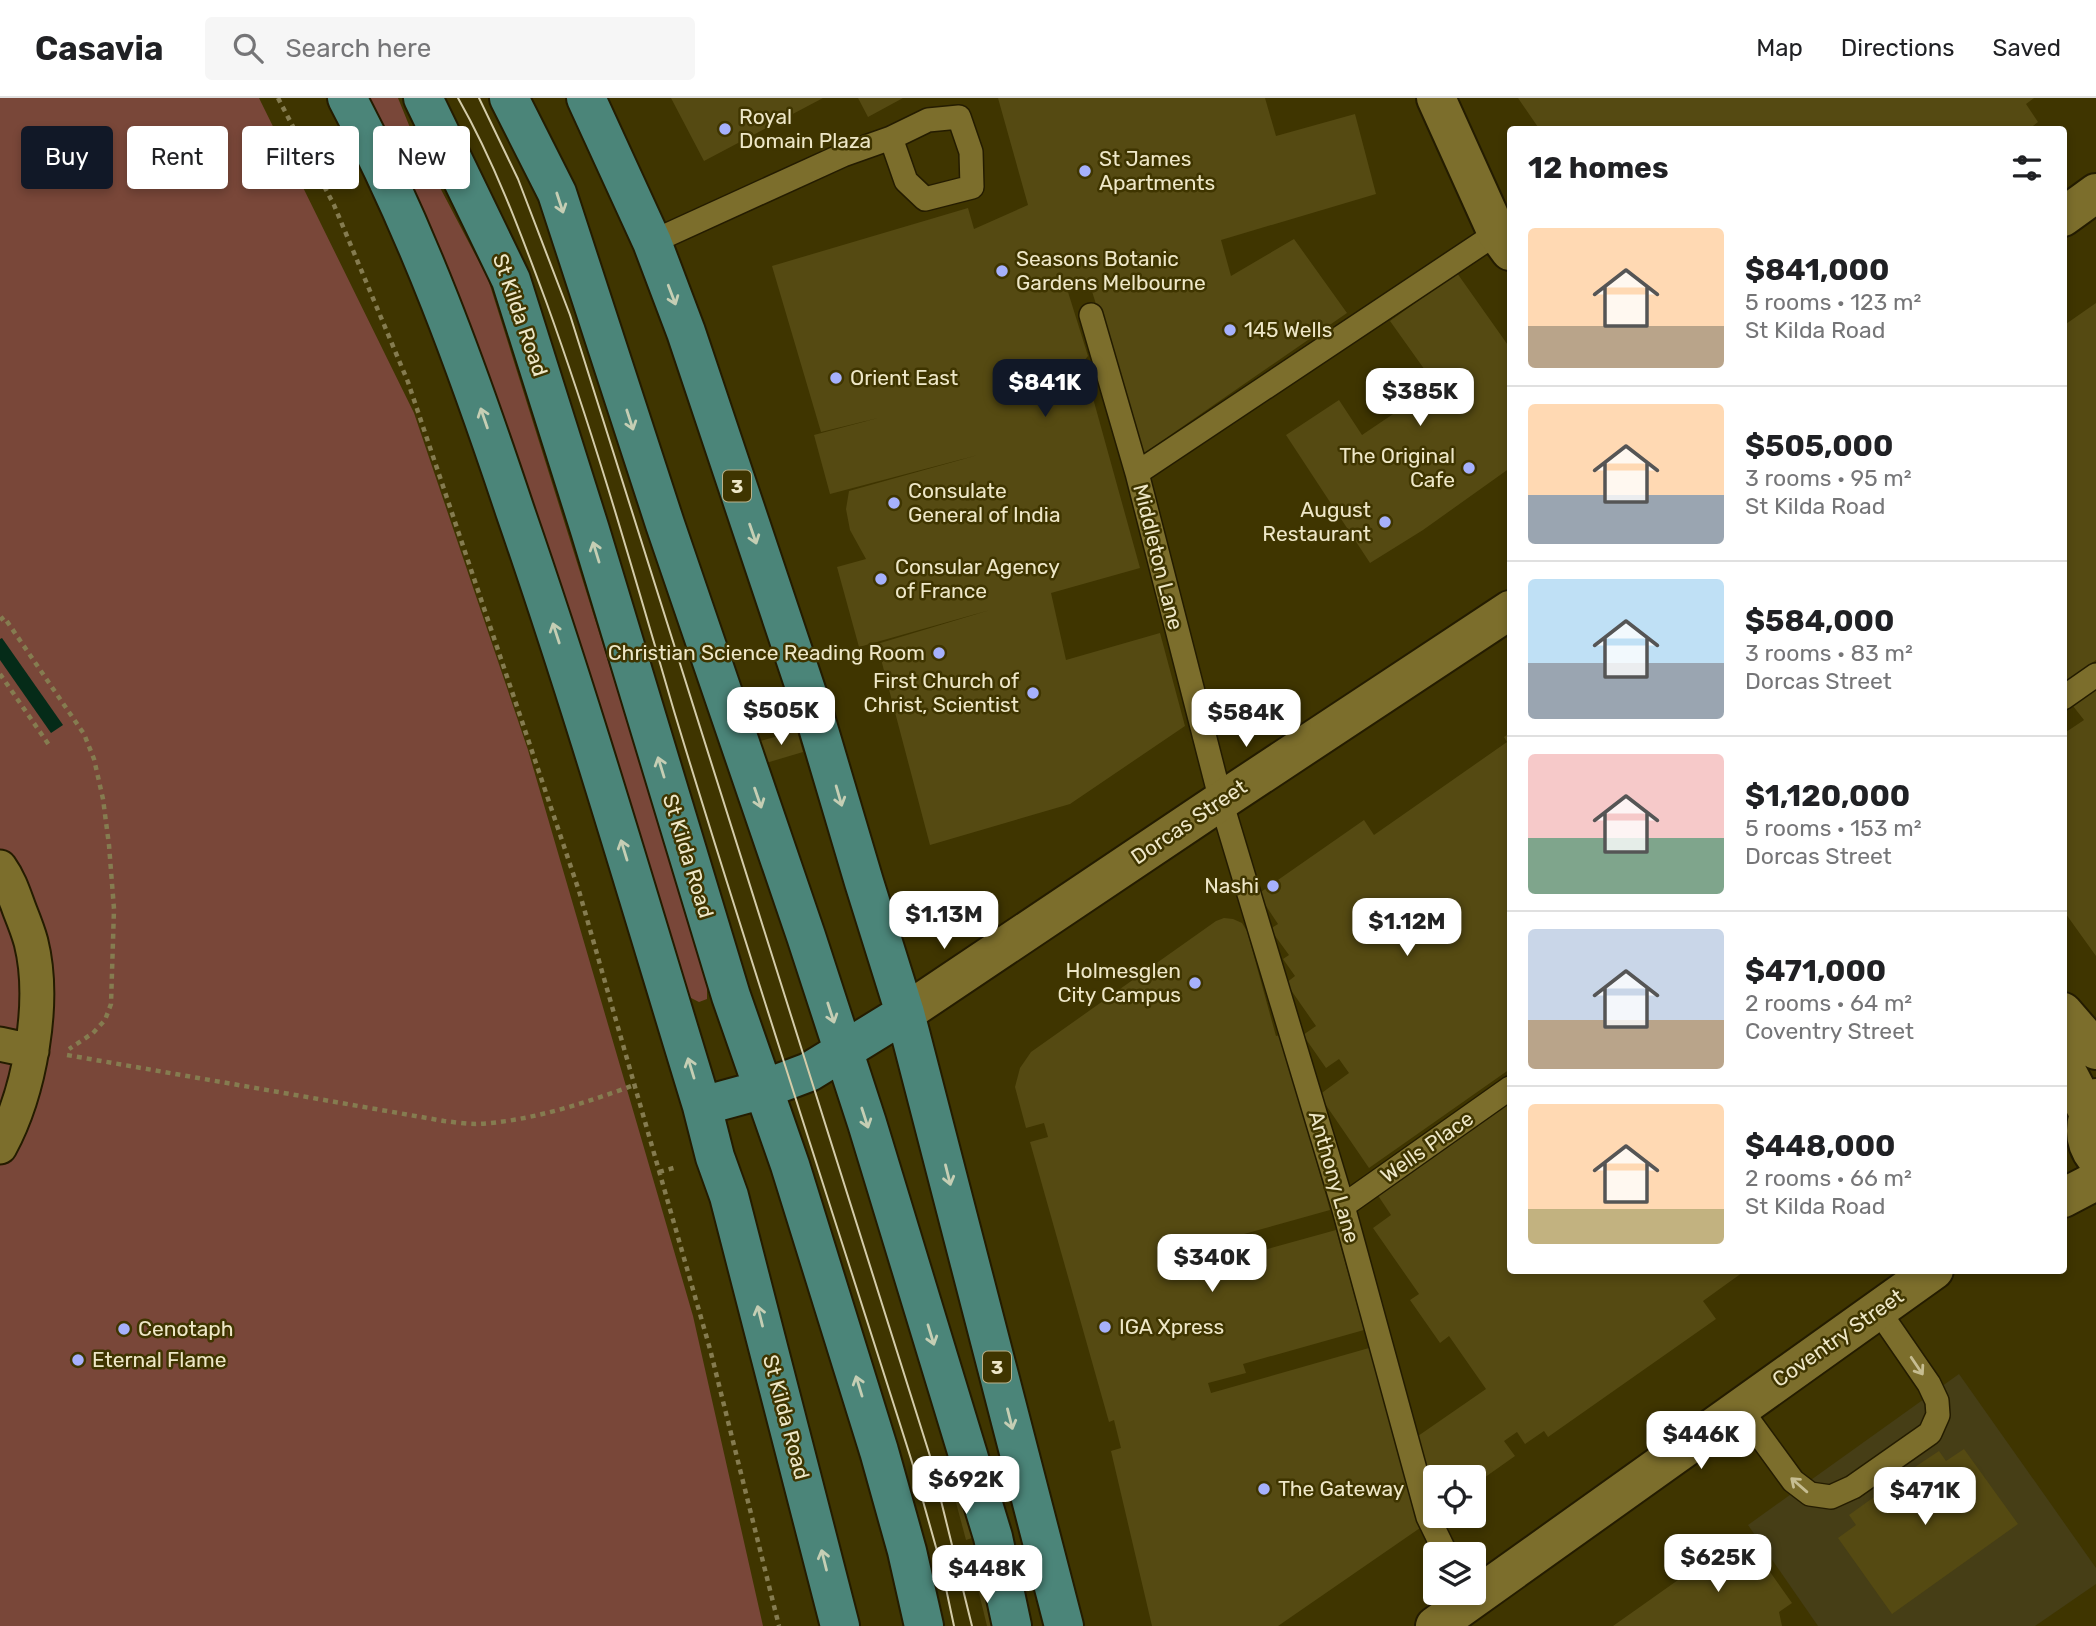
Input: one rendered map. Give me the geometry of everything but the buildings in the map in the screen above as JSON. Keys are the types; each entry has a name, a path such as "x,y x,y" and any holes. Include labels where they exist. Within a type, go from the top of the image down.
{"main road":[{"name":"St Kilda Road","path":"347,98 421,254 472,384 587,729 733,1212 841,1626"},
{"name":"St Kilda Road","path":"423,98 511,280 731,996 790,1165 879,1451 907,1550 924,1626"},
{"path":"509,98 557,193 609,357 844,1053 993,1537 1012,1626"},
{"name":"3","path":"586,98 652,242 686,332 816,717 905,1013 1064,1626"},
{"path":"702,1106 764,1089 809,1072 844,1053 905,1013"}],"street":[{"path":"1436,98 1504,242"},
{"path":"2067,214 2096,193"},
{"name":"Dorcas Street","path":"905,1013 1507,612"},
{"path":"0,867 9,880 31,943 37,998 16,1048 25,1084 0,1147"},
{"path":"2067,1017 2096,1050"},
{"path":"2067,1076 2086,1134"},
{"path":"2067,1196 2096,1181"},
{"name":"Coventry Street","path":"1453,1608 1928,1274"}],"lane":[{"path":"652,242 843,155 891,138"},
{"path":"1137,473 1504,242"},
{"name":"Middleton Lane","path":"1090,315 1137,473 1221,801"},
{"path":"2067,695 2096,675"},
{"name":"Anthony Lane","path":"1221,801 1343,1206 1429,1517 1440,1542"},
{"name":"Wells Place","path":"1343,1206 1507,1090"},
{"path":"1739,1407 1793,1481 1810,1494 1831,1497 1853,1487 1930,1433 1938,1415 1937,1401 1929,1384 1878,1310"}],"path":[{"path":"278,98 334,205 408,382 579,891 710,1349 779,1626"},
{"path":"0,620 4,617 84,734 94,759 103,799 114,909 111,1004 105,1020 93,1033 62,1054 444,1121 475,1124 584,1102 634,1085"},
{"path":"0,674 49,745"}],"shaded area":[{"path":"0,98 259,98 273,126 242,126 242,189 304,189 414,413 528,750 693,1316 763,1626 0,1626"},
{"path":"366,98 398,98 409,126 380,126"},
{"path":"412,189 441,189 488,279 635,747 707,965 707,999 699,1002 687,996 621,773 473,341 429,223"},
{"path":"2,638 63,725 51,733 0,660"},
{"path":"1959,1374 2096,1568 2096,1584 2035,1626 1818,1626 1748,1525"}],"tram line":[{"path":"458,98 496,173 517,225 581,404 732,899 912,1462 941,1565 954,1626"},
{"path":"479,98 518,179 570,315 930,1456 972,1626"}],"place":[{"name":"Royal Domain Plaza","path":"725,129"},
{"name":"St James Apartments","path":"1085,171"},
{"name":"Seasons Botanic Gardens Melbourne","path":"1002,271"},
{"name":"145 Wells","path":"1230,330"},
{"name":"Orient East","path":"836,378"},
{"name":"The Original Cafe","path":"1469,468"},
{"name":"Consulate General of India","path":"894,503"},
{"name":"August Restaurant","path":"1385,522"},
{"name":"Consular Agency of France","path":"881,579"},
{"name":"Christian Science Reading Room","path":"939,653"},
{"name":"First Church of Christ, Scientist","path":"1033,693"},
{"name":"Nashi","path":"1273,886"},
{"name":"Holmesglen City Campus","path":"1195,983"},
{"name":"IGA Xpress","path":"1105,1327"},
{"name":"Cenotaph","path":"124,1329"},
{"name":"Eternal Flame","path":"78,1360"},
{"name":"The Gateway","path":"1264,1489"}]}
